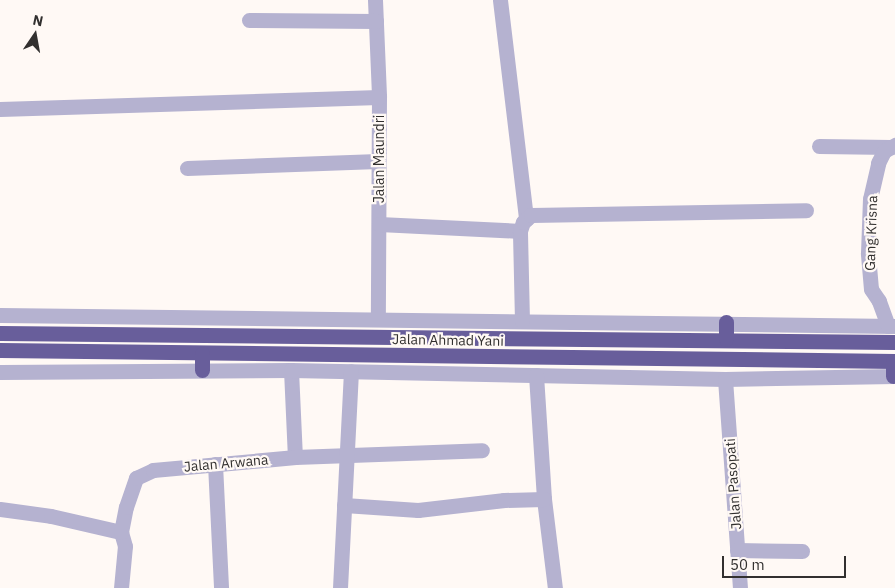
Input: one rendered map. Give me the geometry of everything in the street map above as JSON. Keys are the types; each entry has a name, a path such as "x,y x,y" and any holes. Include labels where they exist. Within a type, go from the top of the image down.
{"highway":[{"path":"726,322 726,339"},
{"name":"Jalan Ahmad Yani","path":"0,333 895,342"},
{"name":"Jalan Ahmad Yani","path":"0,350 202,354 894,361"},
{"path":"202,354 202,370"},
{"path":"894,361 894,376"}],"street":[{"name":"Jalan Maundri","path":"375,0 379,97 378,319"},
{"path":"500,0 523,225 522,320"},
{"path":"249,20 376,21"},
{"path":"0,109 379,97"},
{"path":"819,146 893,146"},
{"name":"Gang Krisna","path":"891,326 872,289 868,253 870,199 878,163 884,151 893,146"},
{"path":"187,168 378,160"},
{"path":"379,224 523,225 539,214 806,210"},
{"path":"0,315 726,322 891,326"},
{"path":"291,370 295,457"},
{"path":"0,372 291,370 725,379 894,376"},
{"path":"340,588 351,371"},
{"path":"536,375 544,499 555,588"},
{"name":"Jalan Pasopati","path":"725,379 740,588"},
{"name":"Jalan Arwana","path":"121,588 125,546 121,532 136,478 153,470 295,457 482,450"},
{"path":"215,464 221,588"},
{"path":"344,505 418,510 495,501 544,499"},
{"path":"0,509 51,516 121,532"},
{"path":"737,550 802,551"}]}
